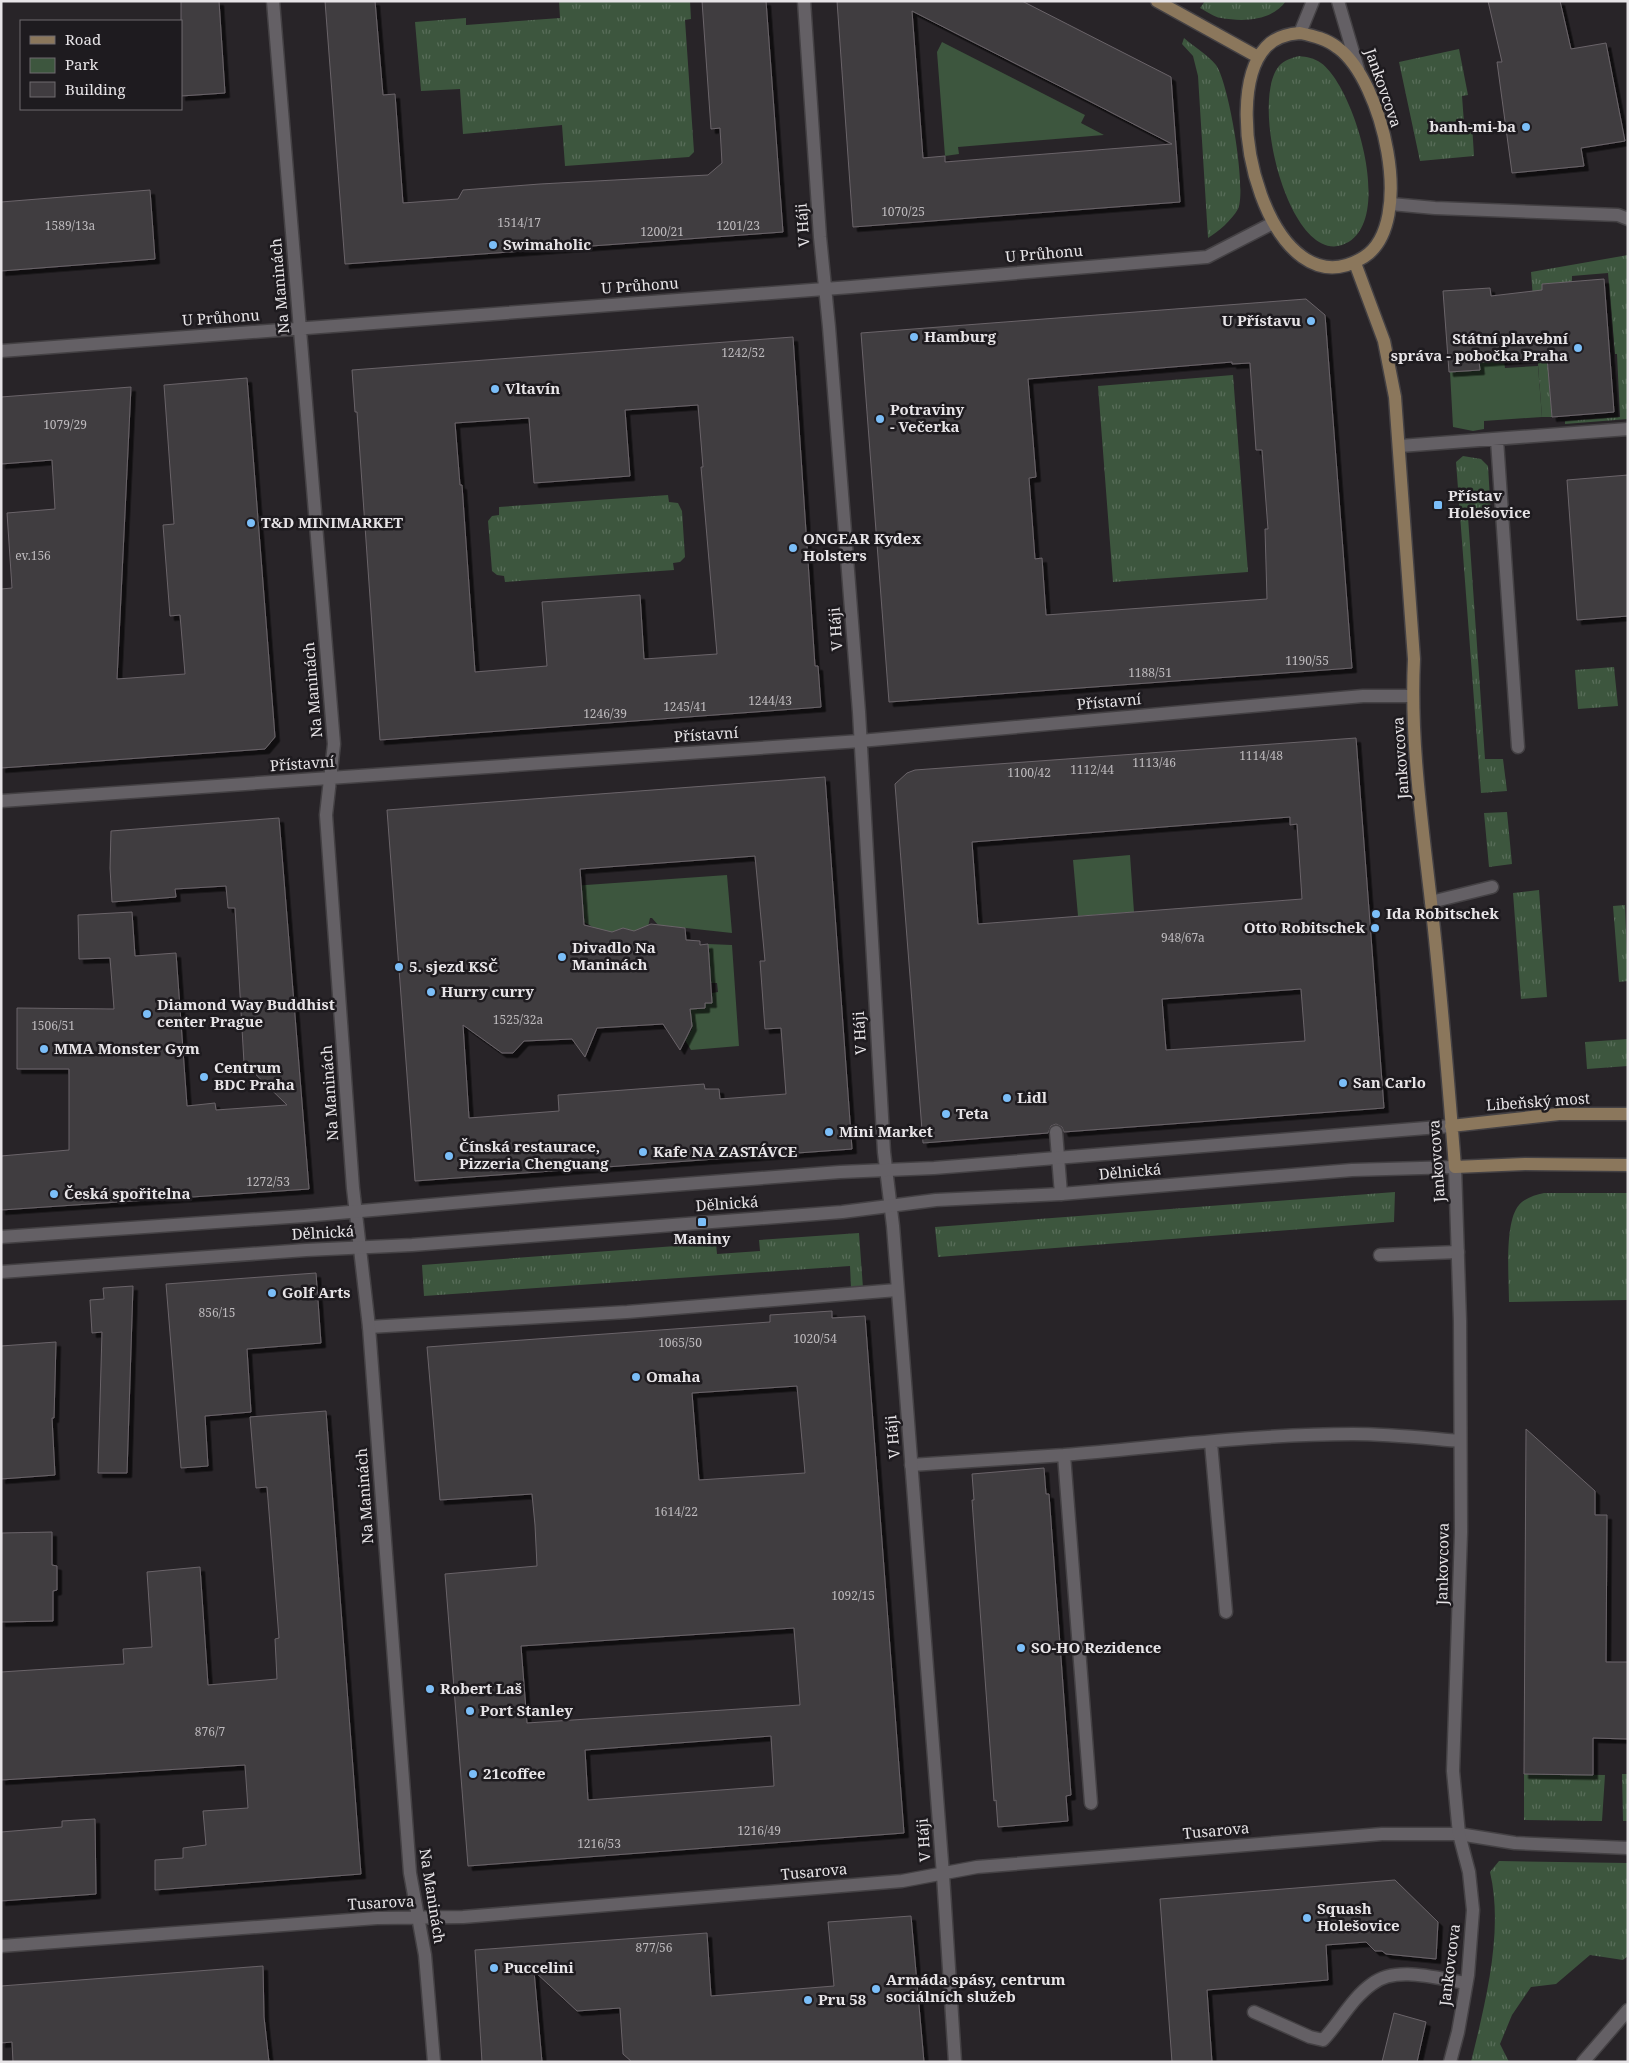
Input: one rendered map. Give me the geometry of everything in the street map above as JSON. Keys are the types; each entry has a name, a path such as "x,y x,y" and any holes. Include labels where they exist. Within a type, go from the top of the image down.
{"main road":[{"path":"1157,1 1258,58"},
{"path":"1355,263 1341,266 1326,266 1308,261 1290,248 1274,223 1259,189 1250,150 1246,114 1248,82 1258,58 1266,47 1276,39 1288,34 1320,37 1340,48 1358,69"},
{"name":"Jankovcova","path":"1358,69 1368,87 1379,118 1390,167 1391,204 1384,233 1372,252 1355,263 1390,362 1400,446 1414,659 1412,696 1424,851 1431,902 1455,1166"},
{"name":"Libeňský most","path":"1451,1126 1559,1114 1628,1114"},
{"path":"1455,1166 1525,1164 1628,1165"}],"street":[{"name":"Na Maninách","path":"273,1 334,744 326,815 356,1212 369,1327 410,1872 425,1955 434,2062"},
{"name":"V Háji","path":"804,1 860,741 886,1170 898,1290 943,1875 955,2062"},
{"path":"1300,34 1313,1"},
{"name":"Jankovcova","path":"1338,1 1358,69"},
{"path":"1391,204 1435,208 1618,215 1628,219"},
{"name":"U Průhonu","path":"1,351 825,288 1207,256 1274,223"},
{"path":"1400,446 1628,430"},
{"path":"1497,440 1518,747"},
{"name":"Přístavní","path":"1,801 860,741 1363,696 1412,696"},
{"path":"1431,902 1492,887"},
{"name":"Dělnická","path":"1,1237 356,1212 1451,1126"},
{"path":"1056,1132 1061,1194"},
{"name":"Jankovcova","path":"1450,2062 1458,2032 1466,1983 1473,1910 1469,1872 1459,1834 1453,1771 1461,1532 1458,1252 1455,1166"},
{"name":"Dělnická","path":"1,1272 306,1250 360,1248 833,1212 936,1200 1061,1194 1352,1170 1455,1166"},
{"path":"1380,1255 1458,1252"},
{"path":"369,1327 627,1312 898,1290"},
{"path":"911,1465 1352,1434 1407,1435 1415,1438 1460,1440"},
{"path":"1211,1443 1226,1612"},
{"path":"1064,1455 1091,1803"},
{"name":"Tusarova","path":"1,1946 417,1917 463,1917 902,1882 977,1867 1352,1837 1459,1834 1515,1843 1628,1848"},
{"path":"1254,2012 1310,2037 1323,2040 1370,1984 1382,1977 1420,1976 1466,1983"},
{"path":"1583,2062 1628,2010"}],"green space":[{"path":"559,1 690,1 691,19 685,20 694,152 689,157 565,166 562,125 463,134 460,89 421,91 415,22 466,18 466,25 560,18"},
{"path":"1205,1 1286,1 1273,13 1248,20 1239,20 1221,18 1210,14 1200,8"},
{"path":"1184,38 1216,65 1221,76 1231,113 1238,160 1240,198 1238,209 1232,218 1208,238 1198,76 1193,56 1182,44"},
{"path":"942,42 1085,115 1081,123 1104,135 958,147 959,154 945,156 937,52"},
{"path":"1459,49 1468,95 1462,96 1464,123 1472,124 1474,156 1420,161 1399,62"},
{"path":"1299,56 1318,61 1334,77 1346,99 1357,126 1365,156 1368,186 1367,212 1358,233 1342,245 1323,244 1306,230 1291,206 1279,176 1272,143 1269,112 1271,85 1279,66"},
{"path":"1628,255 1628,419 1565,424 1565,421 1620,417 1617,354 1615,354 1608,273 1572,276 1572,282 1542,284 1552,417 1542,417 1531,272"},
{"path":"1504,360 1505,368 1538,366 1542,417 1484,421 1484,429 1473,431 1453,427 1450,372 1480,369 1479,362"},
{"path":"1233,375 1248,572 1113,582 1098,386"},
{"path":"1463,456 1481,459 1488,466 1491,515 1468,517 1485,759 1503,759 1507,791 1481,793 1456,462"},
{"path":"668,495 669,502 678,503 682,511 685,557 680,562 673,563 674,570 505,582 504,576 497,575 492,571 488,521 492,516 499,515 499,507"},
{"path":"1614,667 1618,706 1578,709 1575,670"},
{"path":"1507,812 1512,864 1489,867 1484,813"},
{"path":"1130,855 1134,912 1078,916 1073,860"},
{"path":"727,875 732,933 658,925 652,918 650,918 648,927 638,933 624,928 618,930 615,934 598,930 584,922 583,912 572,886"},
{"path":"1539,890 1547,997 1521,999 1513,893"},
{"path":"1625,905 1628,981 1619,982 1613,906"},
{"path":"708,944 732,945 739,1046 691,1050 685,1040 692,1029 690,1009 705,1008 705,1003 712,1002 712,993 718,992 717,983 711,983"},
{"path":"1628,1039 1628,1066 1587,1069 1585,1042"},
{"path":"1395,1192 1394,1222 938,1257 935,1227"},
{"path":"1544,1193 1628,1193 1628,1300 1509,1302 1508,1251 1514,1213 1524,1200"},
{"path":"859,1233 863,1288 851,1288 850,1266 424,1296 422,1265 716,1243 717,1254 760,1251 759,1240"},
{"path":"1524,1774 1605,1775 1602,1821 1524,1820"},
{"path":"1622,1774 1628,1774 1628,1821 1623,1821"},
{"path":"1499,1861 1628,1863 1628,1956 1623,1960 1590,1955 1556,1984 1531,1987 1512,2015 1500,2044 1509,2062 1471,2062 1487,1992 1494,1943 1494,1895 1490,1872"}],"building":[{"path":"181,1 219,1 225,93 182,96"},
{"path":"325,1 375,1 383,95 395,94 403,203 458,199 463,190 708,175 722,163 720,128 711,129 702,1 766,1 783,232 345,264"},
{"path":"837,1 1022,1 1171,77 1180,202 853,227","holes":["912,11 1172,144 945,162 945,156 923,158"]},
{"path":"1488,1 1560,1 1571,49 1606,43 1625,141 1581,148 1584,166 1512,173 1497,62 1502,62"},
{"path":"150,190 155,259 1,271 1,202"},
{"path":"1604,279 1614,412 1552,417 1547,357 1479,362 1480,370 1449,372 1443,291 1490,288 1491,296 1542,290 1542,284"},
{"path":"1306,299 1325,315 1352,668 889,702 861,333","holes":["1232,362 1232,364 1250,363 1256,450 1262,450 1268,529 1265,529 1267,599 1046,615 1042,558 1035,559 1029,478 1036,477 1028,379"]},
{"path":"793,337 815,666 818,666 821,707 380,740 357,412 355,412 352,370","holes":["698,405 703,467 701,467 717,654 644,659 640,595 542,602 547,666 475,672 462,485 460,485 455,423 529,418 534,483 630,476 625,410"]},
{"path":"247,378 275,737 265,749 1,768 1,589 12,588 7,513 55,509 52,460 1,464 1,397 131,387 117,679 185,674 180,615 170,616 163,525 174,524 164,385"},
{"path":"1628,475 1628,616 1577,620 1567,480"},
{"path":"1356,738 1384,1108 1064,1132 1062,1127 1056,1124 1051,1126 1048,1133 923,1143 895,784 907,773 915,770","holes":["1290,817 1290,825 1297,824 1302,899 978,924 972,842","1301,989 1305,1041 1166,1050 1162,999"]},
{"path":"825,777 852,1149 415,1181 387,810","holes":["755,856 765,961 760,961 765,1029 781,1028 786,1094 720,1099 719,1089 705,1089 704,1084 558,1095 559,1111 469,1118 463,1025 502,1053 513,1053 524,1041 572,1039 585,1057 597,1028 663,1024 680,1050 692,1026 690,1009 705,1008 705,1003 712,1003 708,944 700,945 700,941 686,940 685,928 651,924 634,931 623,928 612,932 584,925 580,869"]},
{"path":"279,818 309,1189 1,1210 1,1156 69,1150 69,1069 17,1069 17,1008 114,1009 110,958 79,959 78,915 132,912 135,956 176,953 187,1106 215,1103 216,1110 287,1105 244,1063 235,908 228,908 226,886 175,889 176,897 112,902 110,868 111,831"},
{"path":"316,1273 321,1343 247,1349 251,1412 205,1416 208,1466 181,1468 166,1284"},
{"path":"133,1286 127,1473 98,1473 102,1332 92,1333 90,1300 104,1299 103,1288"},
{"path":"832,1311 832,1318 865,1316 904,1833 468,1866 445,1574 537,1566 535,1525 532,1494 440,1500 427,1347 770,1322 770,1315","holes":["797,1386 805,1473 699,1480 692,1393","794,1628 800,1705 527,1723 521,1646","771,1736 774,1786 588,1800 585,1750"]},
{"path":"56,1342 54,1418 52,1418 55,1475 1,1479 1,1346"},
{"path":"326,1411 361,1874 155,1890 155,1860 183,1858 183,1848 206,1845 203,1811 248,1808 245,1765 1,1780 1,1672 124,1664 123,1649 152,1647 147,1572 200,1567 208,1685 277,1679 275,1639 279,1638 267,1487 256,1488 250,1417"},
{"path":"1526,1429 1595,1491 1595,1515 1607,1515 1606,1662 1628,1662 1628,1739 1593,1738 1593,1775 1524,1774"},
{"name":"SO-HO Rezidence","path":"1044,1468 1046,1494 1049,1494 1071,1795 1066,1796 1068,1821 998,1827 996,1800 994,1801 972,1500 974,1500 972,1474"},
{"path":"52,1532 52,1565 57,1566 57,1590 53,1591 53,1621 1,1622 2,1533"},
{"path":"95,1819 96,1894 1,1901 1,1832 62,1827 62,1821"},
{"path":"1395,1880 1438,1922 1436,1959 1386,1954 1382,1951 1375,1951 1366,1942 1326,1945 1328,1980 1207,1990 1212,2062 1172,2062 1160,1899"},
{"path":"911,1916 924,2062 632,2062 623,2054 620,2008 577,2011 534,1971 542,2062 482,2062 475,1950 707,1933 711,1996 834,1986 828,1922"},
{"path":"263,1966 264,2017 269,2062 13,2062 12,2042 1,2043 1,1986"},
{"path":"1394,2013 1426,2022 1417,2062 1382,2062"}],"place":[{"name":"banh-mi-ba","path":"1526,127"},
{"name":"Swimaholic","path":"493,245"},
{"name":"U Přístavu","path":"1311,321"},
{"name":"Hamburg","path":"914,337"},
{"name":"Státní plavební správa - pobočka Praha","path":"1578,348"},
{"name":"Vltavín","path":"495,389"},
{"name":"Potraviny - Večerka","path":"880,419"},
{"name":"Přístav Holešovice","path":"1438,505"},
{"name":"T&D MINIMARKET","path":"251,523"},
{"name":"ONGEAR Kydex Holsters","path":"793,548"},
{"name":"Ida Robitschek","path":"1376,914"},
{"name":"Otto Robitschek","path":"1375,928"},
{"name":"Divadlo Na Maninách","path":"562,957"},
{"name":"5. sjezd KSČ","path":"399,967"},
{"name":"Hurry curry","path":"431,992"},
{"name":"Diamond Way Buddhist center Prague","path":"147,1014"},
{"name":"MMA Monster Gym","path":"44,1049"},
{"name":"Centrum BDC Praha","path":"204,1077"},
{"name":"San Carlo","path":"1343,1083"},
{"name":"Lidl","path":"1007,1098"},
{"name":"Teta","path":"946,1114"},
{"name":"Mini Market","path":"829,1132"},
{"name":"Kafe NA ZASTÁVCE","path":"643,1152"},
{"name":"Čínská restaurace, Pizzeria Chenguang","path":"449,1156"},
{"name":"Česká spořitelna","path":"54,1194"},
{"name":"Maniny","path":"702,1222"},
{"name":"Golf Arts","path":"272,1293"},
{"name":"Omaha","path":"636,1377"},
{"name":"SO-HO Rezidence","path":"1021,1648"},
{"name":"Robert Laš","path":"430,1689"},
{"name":"Port Stanley","path":"470,1711"},
{"name":"21coffee","path":"473,1774"},
{"name":"Squash Holešovice","path":"1307,1918"},
{"name":"Puccelini","path":"494,1968"},
{"name":"Armáda spásy, centrum sociálních služeb","path":"876,1989"},
{"name":"Pru 58","path":"808,2000"}]}
